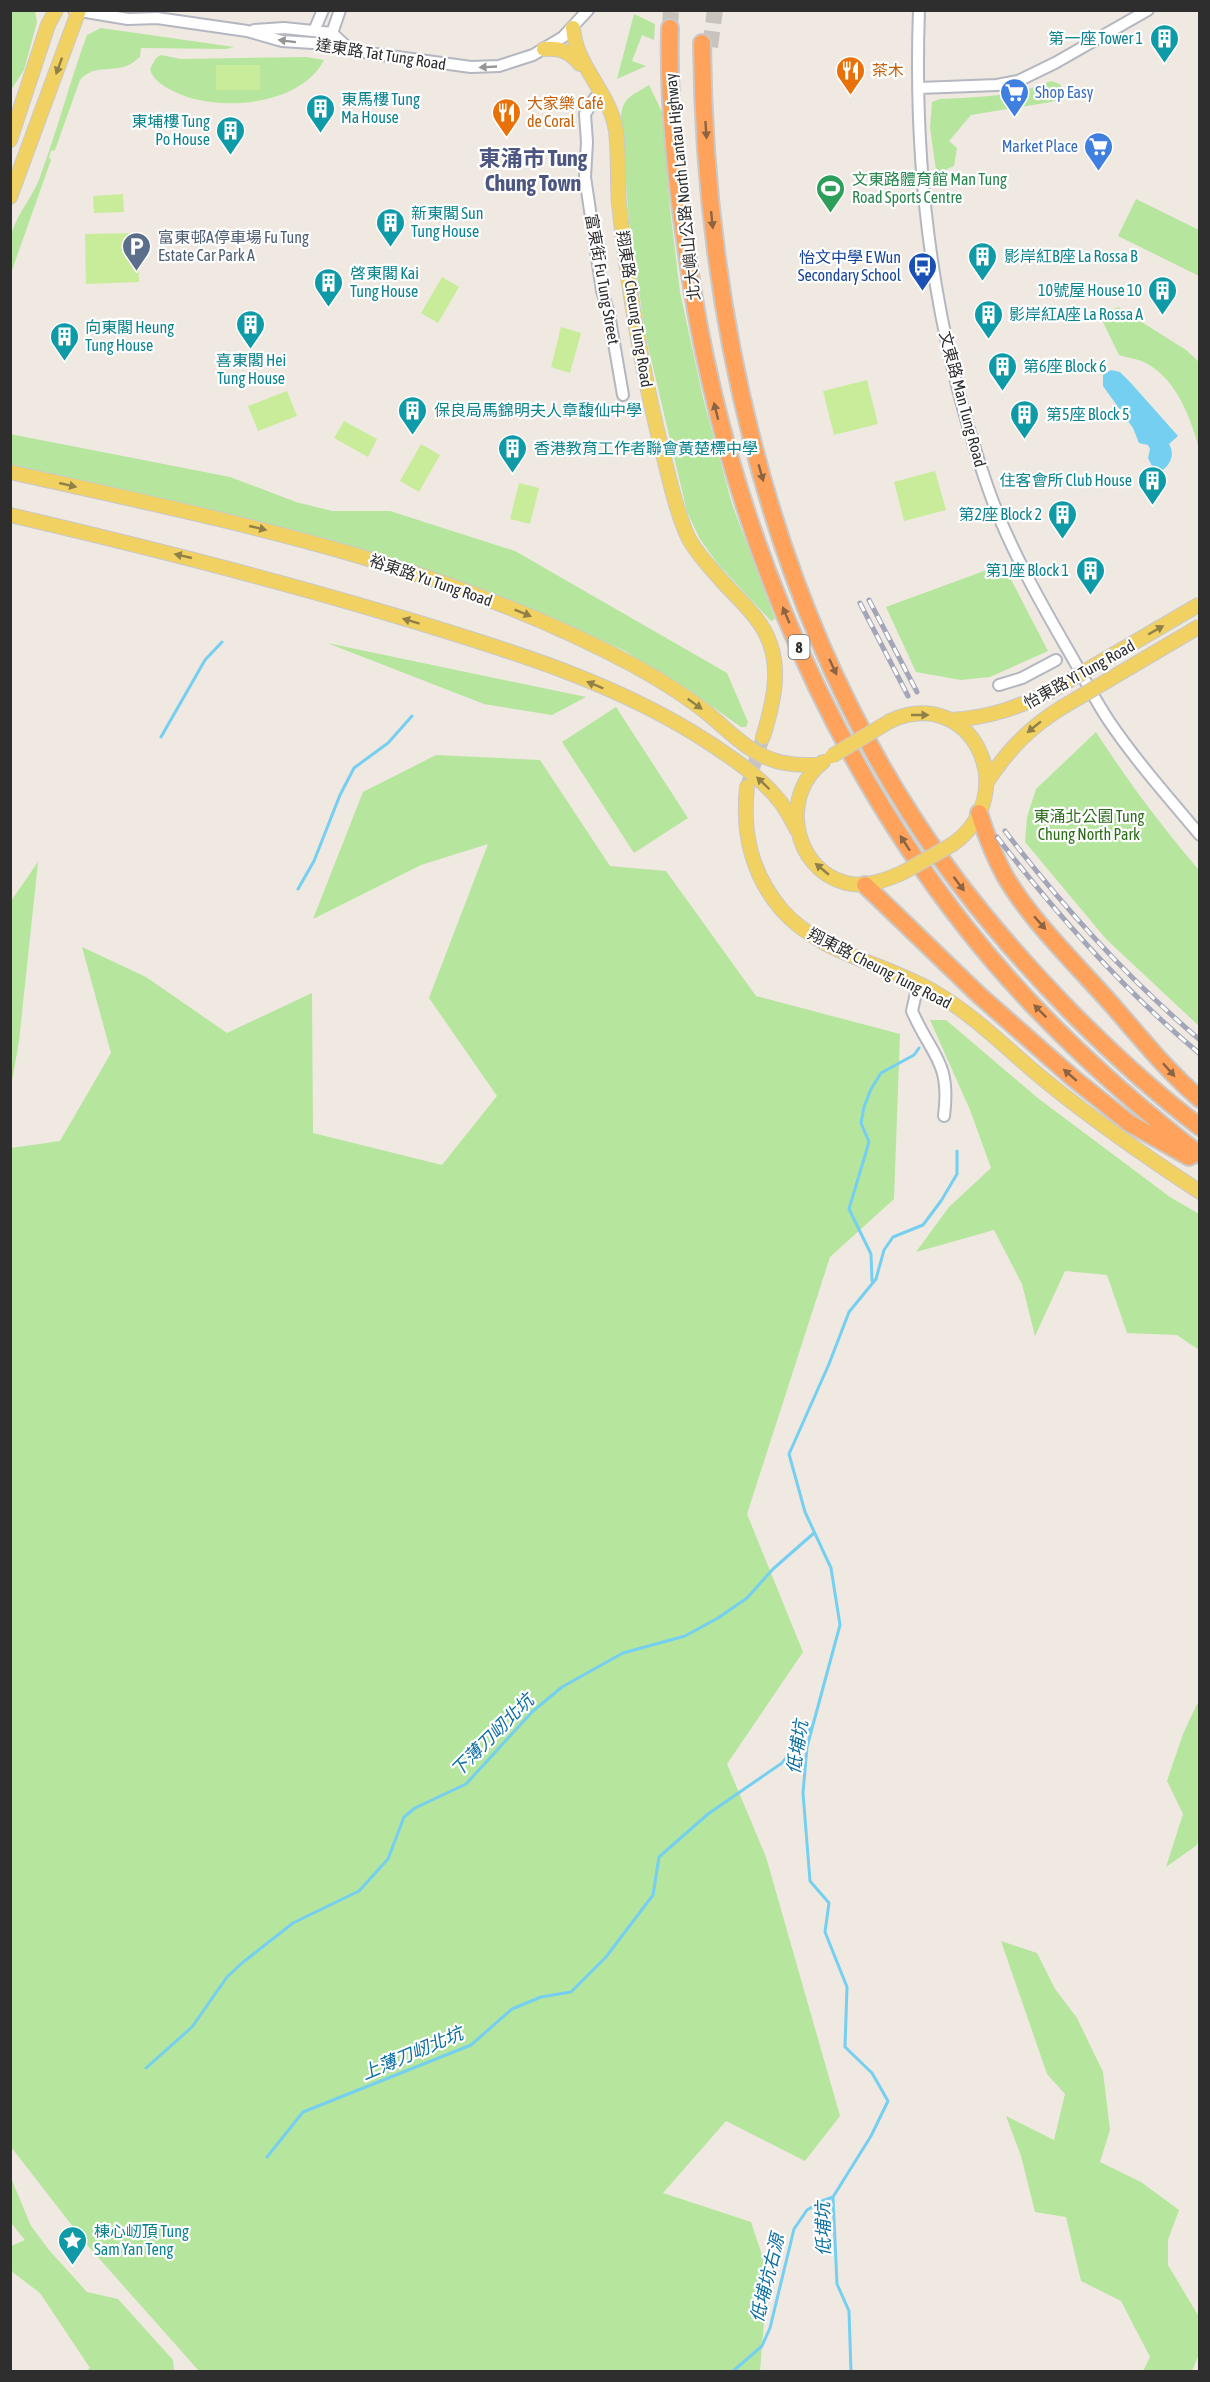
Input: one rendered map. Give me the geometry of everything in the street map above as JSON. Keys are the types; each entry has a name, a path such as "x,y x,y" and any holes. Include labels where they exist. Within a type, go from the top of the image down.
{"highway":[{"name":"北大嶼山公路 North Lantau Highway","path":"670,28 669,70 683,228 693,302 709,383 751,527 798,644 832,717 909,849 968,931 1014,984 1082,1052 1200,1155"},
{"name":"北大嶼山公路 North Lantau Highway","path":"706,45 704,99 712,222 737,375 773,514 822,644 854,714 909,811 984,917 1030,970 1108,1048 1200,1127"},
{"path":"979,813 1005,877 1029,910 1163,1064 1200,1099"},
{"path":"865,885 979,995 1073,1078 1129,1123 1200,1163"}],"main road":[{"path":"10,140 48,25 56,10"},
{"path":"10,197 78,11"},
{"path":"573,28 575,44 605,98"},
{"path":"543,50 554,49 568,52 590,74"},
{"name":"翔東路 Cheung Tung Road","path":"605,98 611,110 616,133 619,202 636,327 653,415 682,525 700,557 761,625 775,659 777,681 763,737"},
{"name":"裕東路 Yu Tung Road","path":"10,472 286,534 415,572 525,613 622,659 665,682 763,756 784,763 818,765"},
{"path":"10,515 287,583 487,644 592,683 646,707 693,732 727,754 770,790 784,807 807,852 823,870 845,883 865,885 885,880 954,844 968,831 979,813 987,782 984,759 967,732 950,720 923,714 905,715 890,721 818,765 804,781 800,790 796,810 797,830"},
{"name":"怡東路 Yi Tung Road","path":"950,720 998,714 1023,706 1200,604"},
{"name":"怡東路 Yi Tung Road","path":"987,782 1014,744 1032,728 1061,708 1200,626"},
{"name":"翔東路 Cheung Tung Road","path":"747,787 745,831 750,855 760,878 781,909 796,923 834,947 935,993 975,1020 1091,1116 1200,1192"}],"street":[{"name":"達東路 Tat Tung Road","path":"140,10 157,18"},
{"path":"314,31 323,10"},
{"path":"248,31 284,28 314,31 330,39 340,10"},
{"name":"達東路 Tat Tung Road","path":"78,11 128,19 157,18 248,31 282,41 330,39 349,49 471,67 489,67 510,63 543,50 573,28 588,10"},
{"name":"文東路 Man Tung Road","path":"919,10 923,184 934,278 952,368 988,490 1003,526 1053,624 1108,720 1200,835"},
{"path":"919,88 997,86 1018,81 1055,63 1148,10"},
{"name":"富東街 Fu Tung Street","path":"605,98 595,98 585,114 587,142 585,177 602,291 609,314 622,395"},
{"path":"999,685 1023,678 1056,660"},
{"path":"918,984 912,1011 942,1066 946,1084 944,1116"}],"green space":[{"path":"11,10 35,11 37,22 24,70 11,90"},
{"path":"634,14 655,24 654,40 642,35 632,61 646,66 617,79"},
{"path":"101,28 234,47 226,49 141,48 140,57 130,64 94,71 80,80 55,150 51,151 49,157 51,160 11,273 12,232 38,182 87,35"},
{"path":"161,55 181,59 306,57 324,60 312,76 296,88 277,96 233,103 191,98 162,85 150,69 156,58"},
{"path":"216,65 260,65 260,90 216,90"},
{"path":"1051,81 1060,84 1066,96 1051,102 971,115 949,141 957,148 954,166 941,172 936,170 930,128 932,102 940,99 1010,93"},
{"path":"649,85 662,112 680,292 703,398 732,504 775,619 771,621 717,563 700,539 687,512 645,333 629,222 621,118 626,101"},
{"path":"123,194 124,212 94,213 93,196"},
{"path":"1136,199 1199,230 1199,276 1118,236"},
{"path":"137,233 139,282 86,284 85,234"},
{"path":"442,277 459,287 438,323 421,313"},
{"path":"1118,307 1186,350 1199,362 1199,449 1187,413 1166,379 1146,363 1119,355 1100,316"},
{"path":"561,327 581,333 570,373 551,367"},
{"path":"867,380 878,424 834,435 823,391"},
{"path":"287,391 297,416 258,431 248,406"},
{"path":"344,421 377,439 368,457 334,438"},
{"path":"10,434 230,477 296,502 332,511 390,511 515,551 727,673 748,722 746,727 741,727 690,691 625,651 554,618 440,575 337,542 82,481 11,468"},
{"path":"421,444 440,455 419,492 400,481"},
{"path":"935,471 946,510 904,521 894,482"},
{"path":"519,483 539,488 530,524 510,519"},
{"path":"1003,564 1048,651 990,677 961,680 916,672 886,607"},
{"path":"327,643 586,697 552,715 484,704"},
{"path":"616,707 688,818 634,853 562,742"},
{"name":"東涌北公園 Tung Chung North Park","path":"1096,732 1145,803 1199,870 1199,1026 1106,939 1025,842 1027,817 1036,789"},
{"path":"436,755 540,760 610,866 666,871 756,996 900,1034 894,1199 830,1257 747,1514 803,1652 727,1764 766,1857 840,2116 805,2161 726,2121 663,2193 751,2222 768,2273 760,2371 199,2371 88,2246 11,2147 11,1148 60,1141 111,1053 82,947 146,977 227,1033 312,993 313,1133 442,1165 497,1096 429,998 488,844 421,865 313,919 363,792"},
{"path":"38,862 19,1041 11,1087 11,901"},
{"path":"930,1020 946,1020 1039,1099 1170,1197 1199,1214 1199,1350 1177,1335 1127,1333 1107,1275 1065,1271 1035,1336 1022,1284 994,1230 916,1252 949,1207 991,1168 970,1110"},
{"path":"1197,1704 1200,1705 1197,1845 1166,1867 1183,1814 1167,1781 1183,1734"},
{"path":"1001,1941 1037,1953 1055,1989 1077,2018 1103,2072 1110,2130 1100,2162 1141,2182 1179,2210 1168,2240 1168,2265 1199,2317 1199,2354 1192,2371 1143,2371 1150,2357 1121,2301 1081,2281 1066,2217 1035,2212 1021,2156 1006,2116 1054,2140 1065,2094 1047,2074"},
{"path":"11,2178 31,2226 49,2250 87,2292 118,2299 173,2360 174,2371 86,2371 90,2368 40,2293 11,2271 11,2246 25,2240 11,2223"}],"water":[{"path":"1111,370 1120,372 1178,436 1169,444 1172,451 1171,458 1163,470 1153,468 1148,458 1150,449 1148,445 1139,443 1133,428 1103,386 1103,375"}],"waterway":[{"path":"161,737 205,660 222,642"},
{"path":"298,889 314,861 340,795 354,768 388,743 412,716"},
{"path":"872,1281 871,1254 849,1209 869,1142 861,1123 864,1107 881,1073 914,1055 919,1048"},
{"name":"低埔坑","path":"851,2372 849,2311 837,2284 833,2197 871,2136 888,2101 872,2073 845,2047 847,1987 825,1932 829,1903 810,1881 803,1793 807,1747 840,1625 831,1568 805,1512 789,1454 829,1364 849,1312 876,1279 884,1250 893,1237 923,1225 941,1201 957,1174 957,1151"},
{"name":"下薄刀屻北坑","path":"146,2068 192,2027 227,1977 242,1963 293,1923 359,1891 388,1859 404,1817 415,1808 466,1784 532,1712 562,1687 623,1653 685,1636 718,1618 747,1598 773,1569 814,1533"},
{"name":"上薄刀屻北坑","path":"267,2157 303,2112 471,2045 512,2009 541,1997 571,1992 606,1957 653,1895 659,1857 708,1814 782,1763 811,1728"},
{"name":"低埔坑右源","path":"732,2372 762,2346 770,2328 794,2229 807,2210 833,2197"}],"tunnel":[{"path":"670,28 671,10"},
{"path":"710,47 715,10"},
{"path":"747,787 763,737"}],"railway":[{"path":"869,600 917,692"},
{"path":"860,603 908,696"},
{"path":"1005,831 1097,941 1147,992 1200,1040"},
{"path":"997,837 1092,951 1144,1004 1200,1054"}],"place":[{"name":"第一座 Tower 1","path":"1164,64"},
{"name":"茶木","path":"851,96"},
{"name":"Shop Easy","path":"1014,118"},
{"name":"東馬樓 Tung Ma House","path":"320,134"},
{"name":"大家樂 Café de Coral","path":"506,138"},
{"name":"東埔樓 Tung Po House","path":"231,156"},
{"name":"Market Place","path":"1099,172"},
{"name":"文東路體育館 Man Tung Road Sports Centre","path":"831,214"},
{"name":"新東閣 Sun Tung House","path":"390,248"},
{"name":"富東邨A停車場 Fu Tung Estate Car Park A","path":"137,272"},
{"name":"影岸紅B座 La Rossa B","path":"983,282"},
{"name":"怡文中學 E Wun Secondary School","path":"922,292"},
{"name":"啓東閣 Kai Tung House","path":"329,308"},
{"name":"10號屋 House 10","path":"1163,316"},
{"name":"影岸紅A座 La Rossa A","path":"988,340"},
{"name":"喜東閣 Hei Tung House","path":"251,350"},
{"name":"向東閣 Heung Tung House","path":"64,362"},
{"name":"第6座 Block 6","path":"1002,392"},
{"name":"保良局馬錦明夫人章馥仙中學","path":"413,436"},
{"name":"第5座 Block 5","path":"1025,440"},
{"name":"香港教育工作者聯會黃楚標中學","path":"513,474"},
{"name":"住客會所 Club House","path":"1153,506"},
{"name":"第2座 Block 2","path":"1063,540"},
{"name":"第1座 Block 1","path":"1090,596"},
{"name":"棟心屻頂 Tung Sam Yan Teng","path":"73,2266"}],"district":[{"name":"東涌市 Tung Chung Town","path":"533,170"}]}
